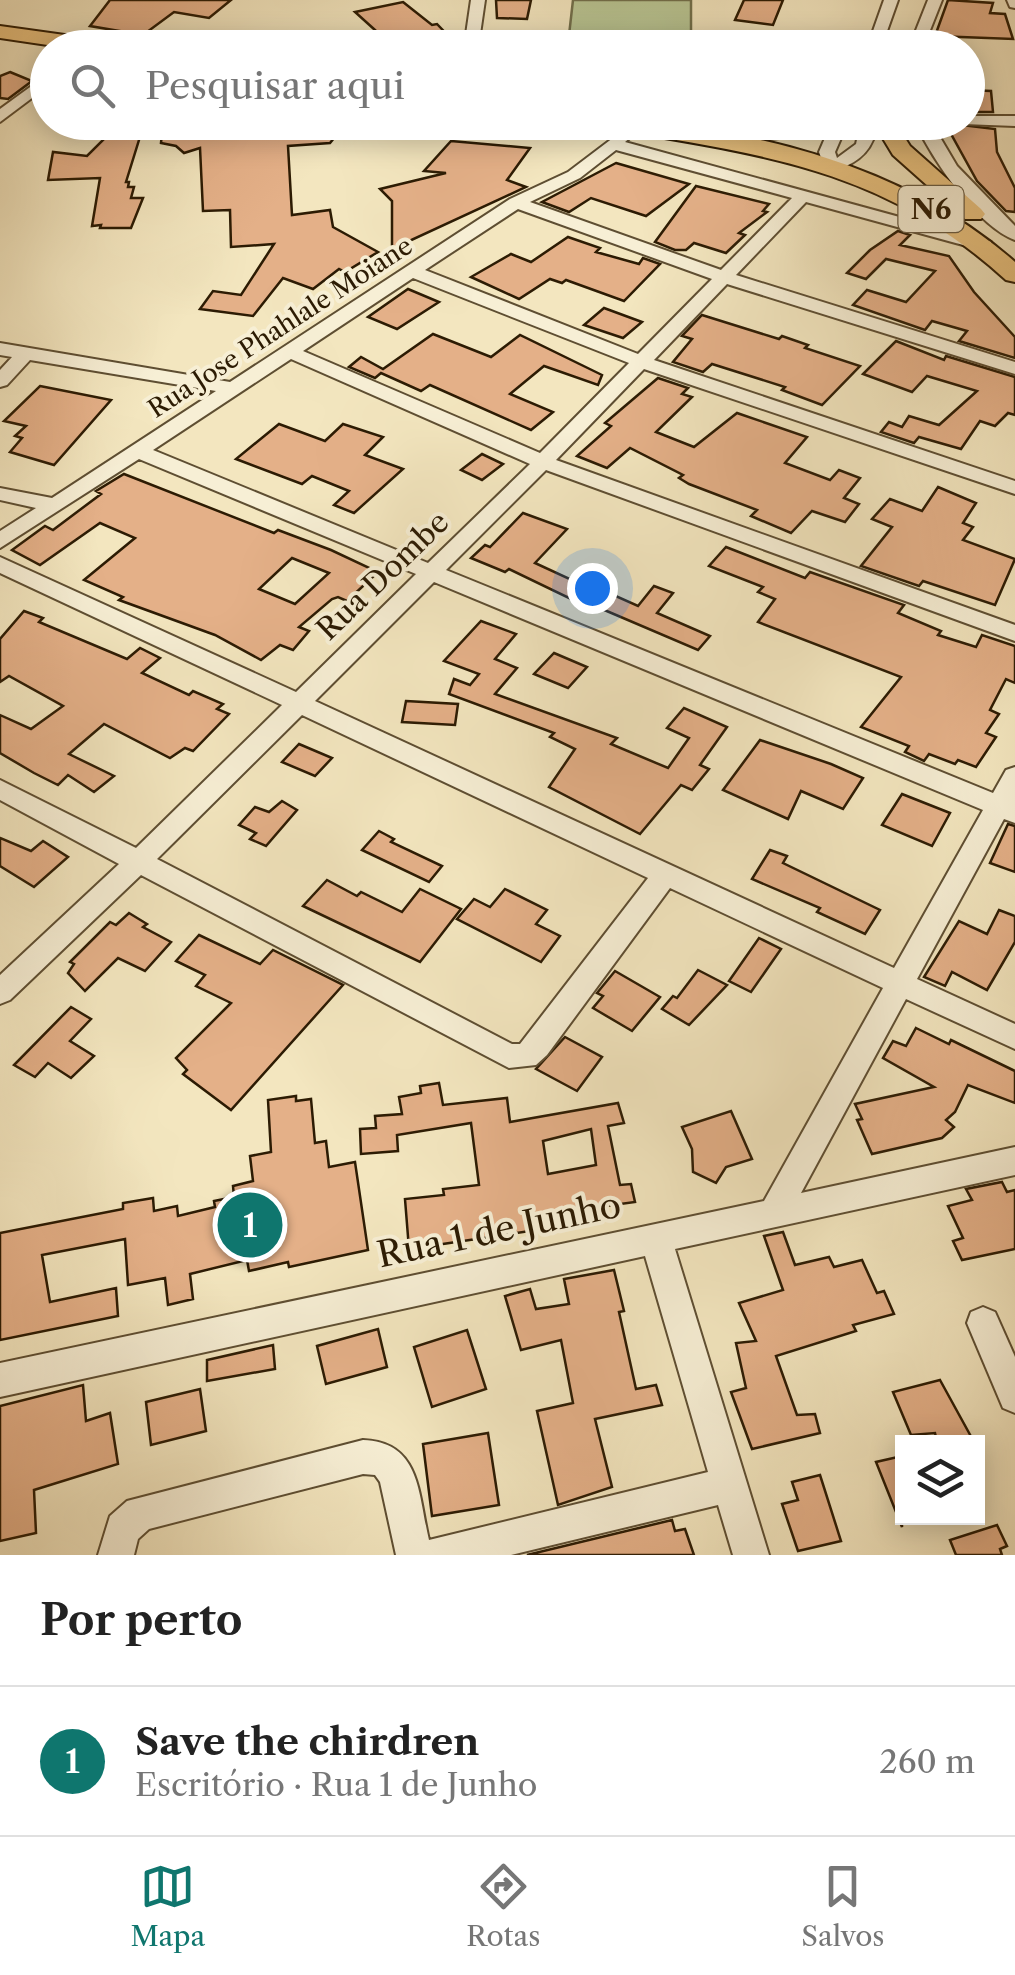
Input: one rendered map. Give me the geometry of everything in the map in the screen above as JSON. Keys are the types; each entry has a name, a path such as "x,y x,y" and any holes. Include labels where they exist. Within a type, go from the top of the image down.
{"highway":[{"path":"0,32 30,36"},
{"path":"0,40 30,44"},
{"name":"N6","path":"715,140 837,160 912,198 989,247 1015,274"},
{"name":"N6","path":"763,140 837,160 983,214 1015,246"},
{"path":"895,140 901,150 983,214"}],"street":[{"path":"474,30 478,0"},
{"path":"880,30 891,0"},
{"path":"923,30 935,0"},
{"path":"0,117 30,93"},
{"path":"985,121 1015,122"},
{"name":"Rua Jose Phahlale Moiane","path":"0,541 410,271 516,204 574,175 607,140"},
{"path":"630,140 802,197 989,247"},
{"path":"837,160 839,140"},
{"path":"837,160 866,140"},
{"path":"930,140 983,214 1015,234"},
{"name":"Rua Dombe","path":"0,992 137,863 542,462 802,197"},
{"path":"516,204 725,277 1015,368"},
{"path":"983,214 1015,216"},
{"path":"410,271 642,362 1015,488"},
{"path":"0,349 233,388"},
{"path":"288,352 542,462 1015,633"},
{"path":"0,381 26,354"},
{"path":"137,451 1006,810"},
{"path":"0,494 56,505"},
{"path":"0,564 1015,1037"},
{"path":"774,1212 899,986 1006,810 1015,776"},
{"path":"0,789 509,1056 526,1056 537,1046 664,876"},
{"name":"Rua 1 de Junho","path":"0,1380 1015,1161"},
{"path":"655,1237 751,1555"},
{"path":"984,1323 1015,1396"},
{"path":"116,1555 123,1529 140,1514 363,1457 383,1458 396,1473 414,1555"},
{"path":"436,1555 731,1484"}],"green space":[{"path":"573,0 691,0 691,30 570,30"}],"building":[{"path":"110,0 231,0 209,18 174,12 150,30 90,26"},
{"path":"496,0 531,0 527,19 497,18"},
{"path":"744,0 783,0 773,25 735,20"},
{"path":"948,0 993,3 990,13 1005,14 1013,39 985,38 985,30 937,30"},
{"path":"403,2 443,30 375,30 355,12"},
{"path":"10,72 30,82 8,99 0,98 0,76"},
{"path":"985,91 991,91 993,112 985,112"},
{"path":"985,128 995,129 997,152 1015,188 1015,212 1006,211 977,181 954,140 985,140"},
{"path":"103,140 139,140 126,182 128,187 134,187 131,198 143,198 131,228 92,226 100,178 48,180 53,152 87,156"},
{"path":"332,140 288,146 292,215 330,210 333,227 378,252 345,272 339,269 313,289 283,278 253,316 200,309 213,291 241,295 274,244 231,247 230,210 203,211 200,148 184,153 176,146 161,143"},
{"path":"451,141 530,148 507,180 526,187 392,249 392,201 380,189 446,173 424,171"},
{"path":"616,163 689,184 646,216 591,198 569,212 542,202"},
{"path":"696,186 769,204 763,211 767,212 739,233 745,235 726,253 694,243 686,250 675,250 655,242"},
{"path":"898,231 910,235 900,245 949,256 974,292 1015,337 1015,358 959,341 967,331 932,321 925,330 853,305 867,290 906,302 935,271 886,259 866,279 847,273 870,250"},
{"path":"568,237 600,248 596,252 639,264 643,258 660,264 624,301 566,280 562,283 550,279 519,299 471,277 511,254 531,262"},
{"path":"408,289 439,302 397,329 368,317"},
{"path":"604,308 642,322 623,338 584,325"},
{"path":"702,315 779,339 782,336 860,366 822,405 782,390 785,387 712,364 703,372 673,362 692,339 682,336"},
{"path":"433,334 491,357 520,335 602,375 598,385 544,366 510,394 553,412 531,430 430,385 421,391 381,373 375,378 349,367 361,357 383,369"},
{"path":"896,341 944,360 946,356 1015,377 1015,415 1008,413 995,426 980,421 961,449 919,437 914,443 881,432 889,422 902,427 909,416 939,425 977,391 927,376 912,392 863,374"},
{"path":"658,378 688,388 682,394 692,397 656,432 694,447 737,413 807,437 785,463 830,480 839,470 860,478 844,498 859,504 845,522 812,511 791,533 751,516 757,510 689,484 679,478 683,475 630,448 607,468 577,456 611,426 605,423"},
{"path":"40,386 111,400 54,465 10,452 22,438 15,436 26,426 4,421"},
{"path":"279,424 325,441 343,424 383,437 365,455 403,469 354,513 334,505 349,491 312,476 302,484 236,459"},
{"path":"482,454 503,464 482,480 461,470"},
{"path":"124,474 274,533 278,530 331,550 378,572 347,601 332,599 299,627 309,631 293,650 280,645 261,660 215,635 119,600 123,597 84,580 135,538 100,523 40,565 12,550 45,526 53,530 101,494 96,491","holes":["292,558 329,573 295,604 259,589"]},
{"path":"938,487 976,503 963,523 973,527 963,540 1015,559 995,605 861,566 892,527 872,519 890,499 922,511"},
{"path":"523,513 567,529 535,563 585,586 571,599 509,569 505,572 471,558 485,545 490,547"},
{"path":"726,547 805,578 810,572 904,605 898,613 941,631 938,635 976,647 982,635 1015,646 1015,683 1006,679 990,710 999,714 986,733 996,737 976,767 929,754 924,761 905,752 909,746 861,727 901,677 758,622 775,599 758,592 763,587 709,566"},
{"path":"654,586 673,593 657,613 710,636 698,650 595,606 609,593 638,606"},
{"path":"24,611 43,618 39,622 127,659 140,648 160,658 142,673 189,695 193,691 223,704 217,709 229,714 193,751 185,748 170,758 104,724 69,754 114,776 94,792 68,775 58,785 34,773 0,753 0,715 31,729 63,706 9,676 0,682 0,639"},
{"path":"481,621 516,634 495,659 517,668 495,694 617,738 611,744 668,768 689,738 667,728 684,708 727,727 700,765 709,769 692,790 681,785 640,834 549,787 575,749 550,737 554,733 449,694 454,679 470,685 479,674 444,661"},
{"path":"554,653 587,667 568,688 534,674"},
{"path":"406,701 458,704 455,725 402,722"},
{"path":"760,740 863,778 843,809 801,791 788,819 723,790"},
{"path":"299,744 332,758 315,776 282,762"},
{"path":"902,794 950,813 932,846 882,825"},
{"path":"282,801 297,810 266,846 250,839 256,833 239,825 255,807 269,812"},
{"path":"1008,824 1015,826 1015,872 990,863"},
{"path":"379,831 394,839 391,842 442,866 429,882 362,850"},
{"path":"0,838 31,851 43,841 68,857 34,887 0,866"},
{"path":"770,850 787,856 783,863 880,910 865,934 817,912 820,908 752,879"},
{"path":"327,880 402,912 420,889 461,909 420,962 303,906"},
{"path":"505,889 547,910 536,924 560,936 541,962 457,919 474,899 490,907"},
{"path":"999,910 1015,916 1015,942 987,990 952,972 945,986 924,977 959,921 987,934"},
{"path":"129,913 147,924 143,927 171,942 145,971 118,958 85,991 68,973 74,964 70,962 110,922 116,925"},
{"path":"199,935 260,964 273,950 343,985 231,1110 183,1074 187,1070 176,1058 231,1003 196,986 205,975 176,961"},
{"path":"759,938 781,949 751,992 729,981"},
{"path":"698,970 727,985 689,1025 662,1009 673,996 677,998"},
{"path":"615,971 660,997 632,1031 593,1008 603,996 597,993"},
{"path":"71,1007 91,1019 70,1041 94,1056 71,1078 48,1063 35,1077 14,1065"},
{"path":"916,1028 1015,1071 1015,1103 968,1085 955,1112 946,1120 954,1127 942,1138 872,1154 857,1120 862,1119 855,1104 934,1087 883,1058 893,1041 906,1046"},
{"path":"565,1037 602,1057 577,1091 536,1069"},
{"path":"439,1083 443,1105 507,1098 510,1122 618,1103 624,1123 608,1126 620,1185 631,1184 635,1202 555,1213 557,1227 409,1249 405,1199 444,1195 443,1189 479,1185 471,1123 397,1135 398,1151 361,1154 360,1129 376,1128 375,1116 402,1114 399,1097 421,1093 420,1086","holes":["591,1129 596,1165 548,1174 543,1141"]},
{"path":"296,1096 296,1101 311,1099 315,1143 326,1141 329,1167 355,1162 368,1250 289,1267 288,1262 249,1271 247,1260 190,1274 193,1299 168,1305 165,1278 128,1285 125,1239 42,1255 50,1302 116,1288 118,1316 0,1340 0,1233 123,1209 123,1203 153,1198 154,1211 177,1206 178,1216 215,1207 214,1201 234,1197 233,1186 253,1181 250,1156 271,1152 268,1100"},
{"path":"731,1111 752,1159 726,1167 716,1183 693,1172 692,1149 682,1127"},
{"path":"1002,1182 1007,1192 1015,1190 1015,1249 962,1260 953,1241 963,1238 948,1206 972,1200 966,1189"},
{"path":"783,1232 795,1265 829,1257 834,1267 862,1260 877,1293 884,1291 894,1314 853,1325 856,1331 776,1356 797,1415 815,1414 820,1433 752,1449 731,1392 746,1388 736,1343 756,1341 739,1303 783,1290 764,1236"},
{"path":"614,1270 636,1389 656,1385 662,1405 595,1419 612,1487 558,1505 537,1411 573,1403 561,1340 521,1350 505,1296 530,1289 536,1309 569,1304 564,1279"},
{"path":"378,1329 387,1367 326,1384 317,1346"},
{"path":"467,1330 486,1389 432,1407 414,1347"},
{"path":"273,1345 275,1369 207,1381 207,1360"},
{"path":"940,1380 970,1435 911,1435 893,1392"},
{"path":"83,1385 86,1421 110,1413 118,1464 34,1490 36,1533 0,1541 0,1406"},
{"path":"200,1389 206,1431 151,1445 146,1402"},
{"path":"488,1433 499,1505 432,1516 423,1444"},
{"path":"895,1458 895,1510 876,1462"},
{"path":"820,1475 841,1541 798,1551 782,1504 798,1500 792,1482"},
{"path":"672,1520 675,1531 685,1529 694,1555 527,1555"},
{"path":"997,1525 1007,1546 1000,1549 1002,1555 956,1555 950,1540"}],"place":[{"name":"Save the chirdren","path":"250,1225"}]}
